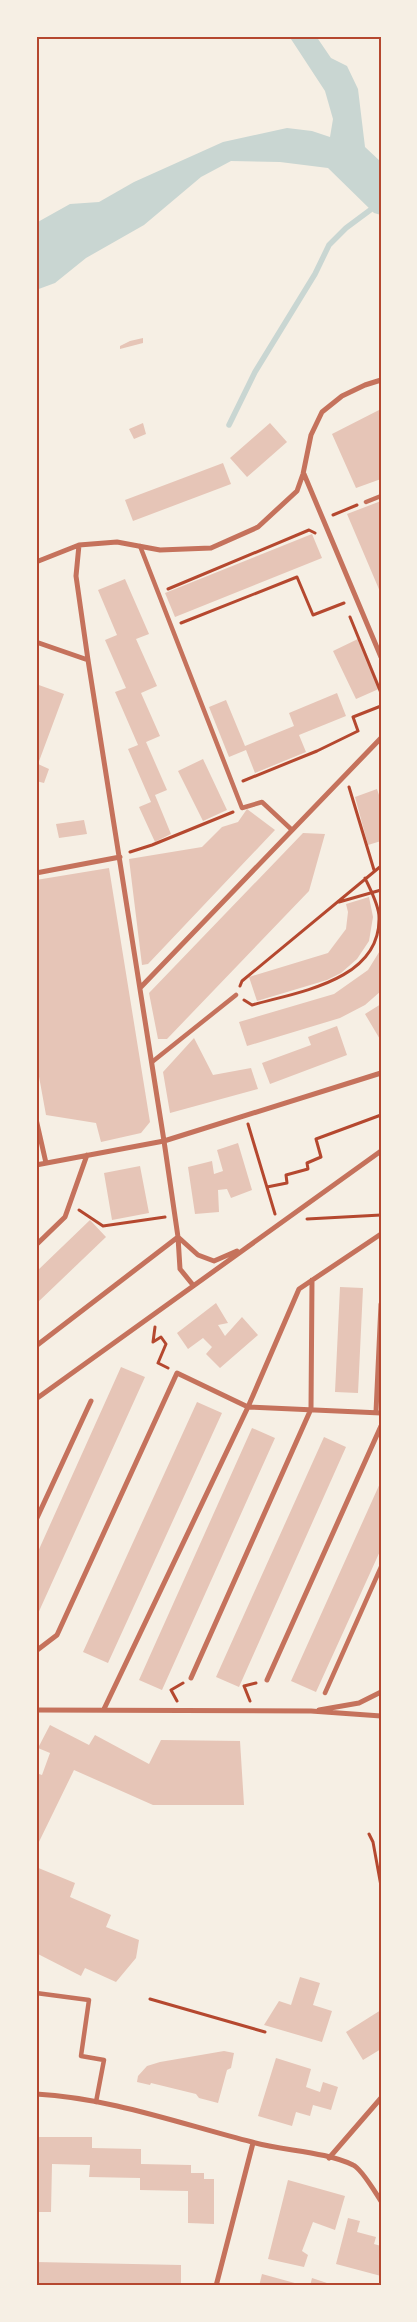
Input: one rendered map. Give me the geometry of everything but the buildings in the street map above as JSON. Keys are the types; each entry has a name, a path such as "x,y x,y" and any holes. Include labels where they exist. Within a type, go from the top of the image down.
{"street":[{"path":"36,562 79,545 116,542 160,550 211,548 258,527 297,491 303,474 311,435 322,412 342,396 381,380"},
{"path":"303,474 381,657"},
{"path":"366,502 381,496"},
{"path":"79,545 76,576 164,1141 178,1237 180,1269 193,1285"},
{"path":"140,546 242,808 262,802 292,830"},
{"path":"36,642 88,660"},
{"path":"140,988 381,738"},
{"path":"36,873 120,856"},
{"path":"152,1062 236,995"},
{"path":"36,1165 164,1141 381,1073"},
{"path":"36,1120 46,1163"},
{"path":"36,1399 381,1151"},
{"path":"36,1245 65,1217 87,1156"},
{"path":"104,1709 248,1407 299,1289 381,1234"},
{"path":"178,1237 198,1255 214,1261 247,1247"},
{"path":"36,1346 178,1237"},
{"path":"191,1678 311,1409 312,1280"},
{"path":"36,1651 57,1635 177,1373 248,1407 378,1412 381,1304"},
{"path":"36,1520 91,1401"},
{"path":"267,1680 381,1426"},
{"path":"325,1693 381,1567"},
{"path":"311,1711 359,1703 381,1692"},
{"path":"36,1708 311,1711 381,1716"},
{"path":"36,1993 89,2000 81,2056 104,2060 96,2102"},
{"path":"36,2094 62,2095 137,2110 254,2143 355,2165 381,2201"},
{"path":"329,2158 381,2098"},
{"path":"216,2286 254,2143"}],"path":[{"path":"323,519 366,502"},
{"path":"158,593 309,530 315,533"},
{"path":"171,626 297,577 313,615 344,603"},
{"path":"234,785 318,751 358,731 353,717 381,706"},
{"path":"346,774 374,870"},
{"path":"120,856 242,808"},
{"path":"365,878 379,917 376,938 363,960 348,974 328,984 252,1005 236,995 242,981 374,870 381,866"},
{"path":"336,902 381,890"},
{"path":"267,1187 288,1183 286,1175 308,1169 307,1163 321,1157 316,1139 381,1115"},
{"path":"248,1123 278,1224"},
{"path":"69,1206 91,1216 103,1226 175,1215"},
{"path":"284,1220 381,1215"},
{"path":"157,1311 153,1342 161,1337 166,1344 158,1363 177,1373"},
{"path":"182,1710 171,1690 191,1678"},
{"path":"254,1711 244,1686 267,1680"},
{"path":"369,1834 373,1842 381,1886"},
{"path":"150,1999 265,2032"}],"shaded area":[{"path":"289,36 316,36 331,58 347,66 358,89 365,147 381,162 381,215 374,213 328,168 280,162 231,161 201,177 144,225 86,258 55,283 36,290 36,223 70,204 99,202 134,182 223,142 287,128 312,131 330,137 333,119 325,91"}],"waterway":[{"path":"229,425 255,372 315,274 329,245 346,228 381,202"}]}
